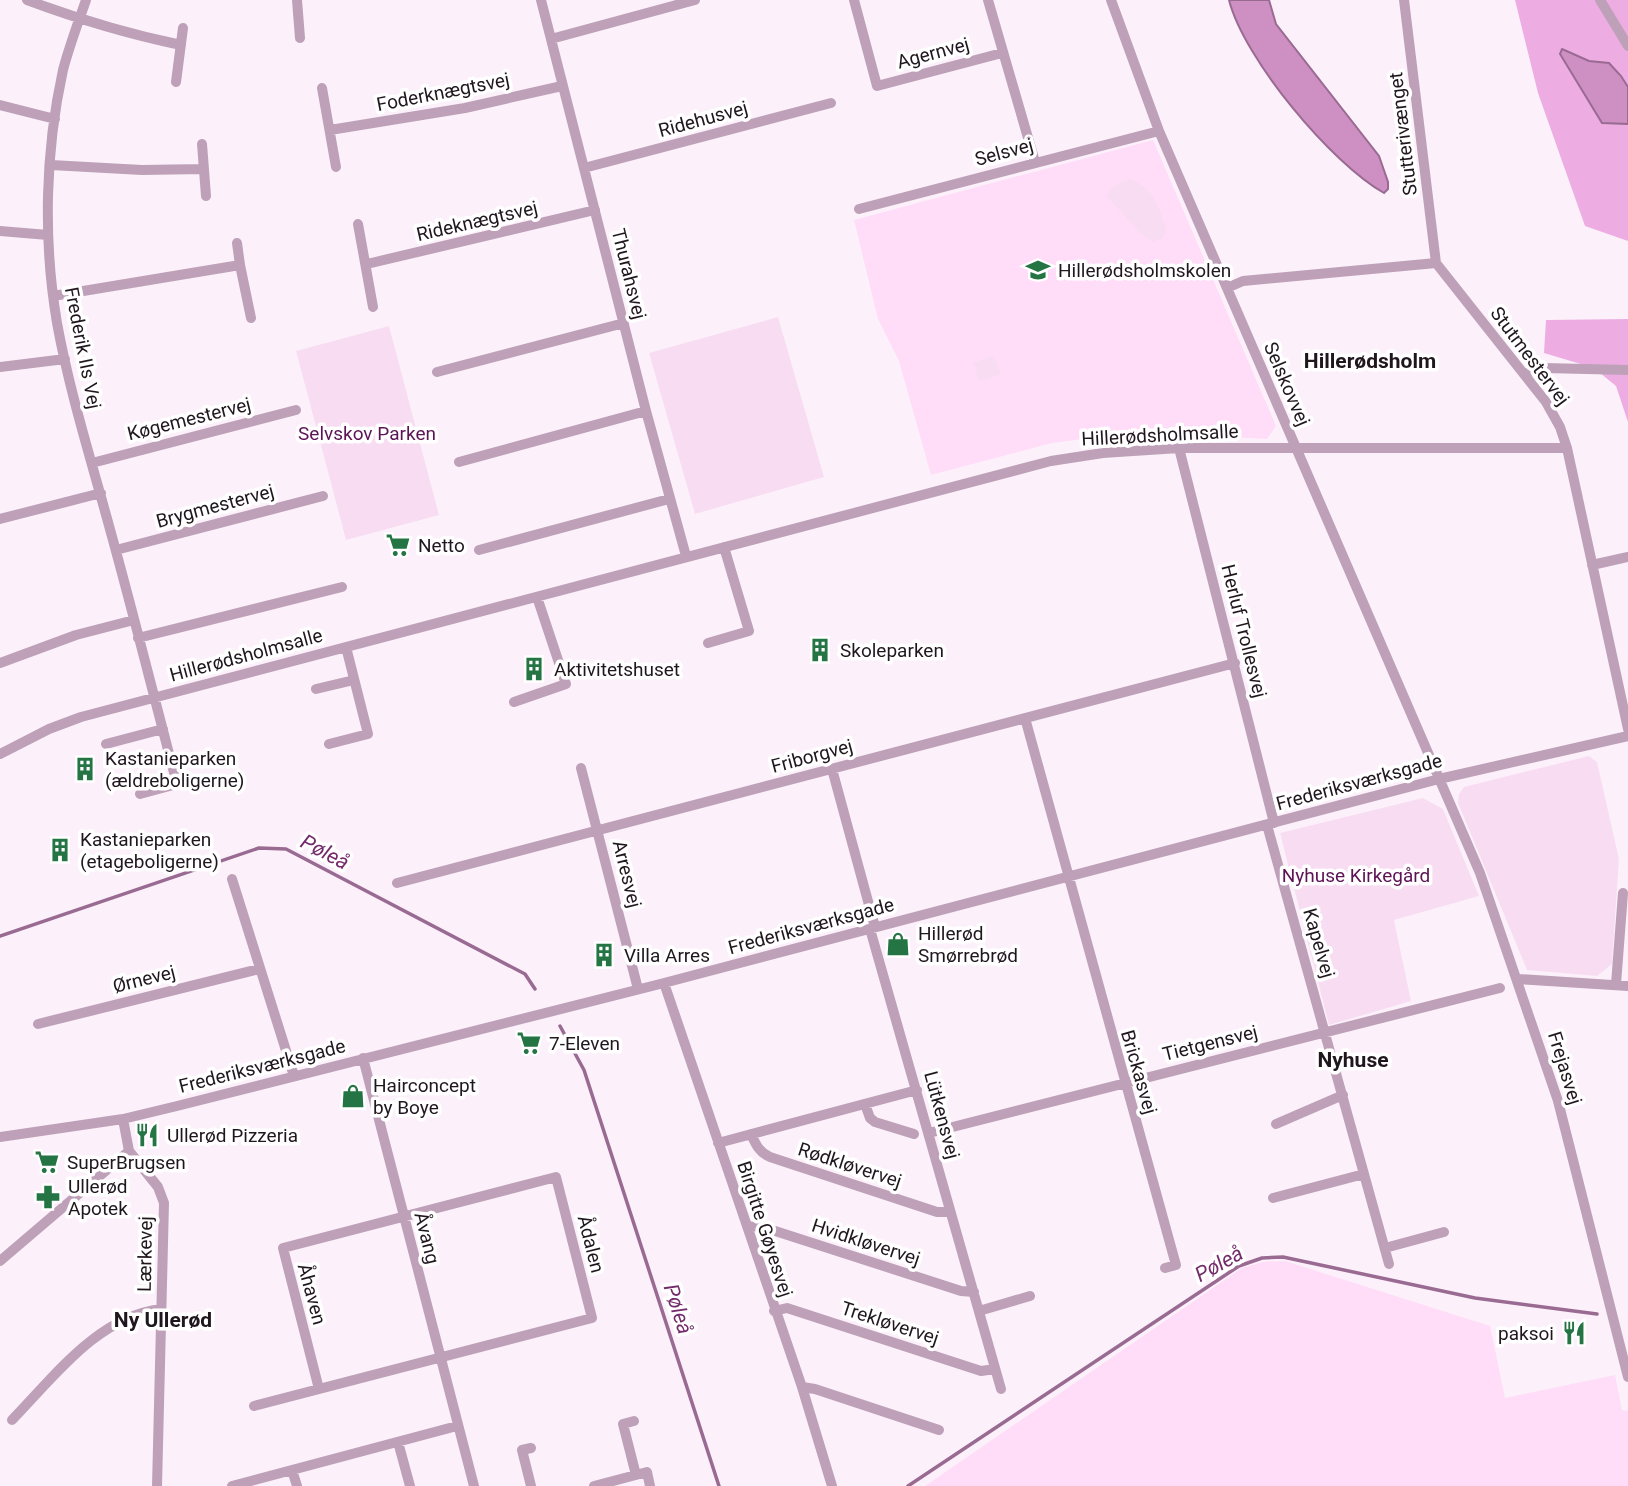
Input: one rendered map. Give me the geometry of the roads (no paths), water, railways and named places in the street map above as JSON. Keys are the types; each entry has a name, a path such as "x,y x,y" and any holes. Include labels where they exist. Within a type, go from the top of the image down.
{"street":[{"path":"27,0 80,19 181,45"},
{"name":"Frederik IIs Vej","path":"86,0 64,69 55,119 48,174 48,235 54,296 65,359 154,697"},
{"path":"297,0 300,38"},
{"name":"Thurahsvej","path":"541,0 646,411 686,556"},
{"path":"551,39 695,0"},
{"name":"Agernvej","path":"854,0 877,86 1002,53"},
{"path":"989,0 1035,162"},
{"name":"Selskovvej","path":"1111,0 1159,131 1439,779"},
{"name":"Stutterivænget","path":"1403,0 1436,263"},
{"path":"1600,0 1628,47"},
{"path":"176,82 183,29"},
{"name":"Foderknægtsvej","path":"330,131 465,108 562,86"},
{"path":"322,88 336,167"},
{"name":"Ridehusvej","path":"584,168 831,103"},
{"path":"0,105 55,119"},
{"name":"Selsvej","path":"859,209 1159,131"},
{"path":"202,144 206,196"},
{"path":"51,166 142,170 204,169"},
{"name":"Rideknægtsvej","path":"367,264 595,210"},
{"path":"358,224 373,307"},
{"path":"0,231 48,235"},
{"path":"237,243 251,318"},
{"path":"1227,288 1242,281 1436,263"},
{"name":"Stutmestervej","path":"1436,263 1546,402 1560,427 1567,448 1628,729"},
{"path":"54,296 240,265"},
{"path":"437,372 624,323"},
{"path":"0,367 65,359"},
{"path":"1524,374 1544,368 1628,370"},
{"name":"Køgemestervej","path":"92,463 296,410"},
{"path":"459,462 646,411"},
{"name":"Hillerødsholmsalle","path":"0,754 81,718 154,697 1051,461 1103,453 1179,448 1567,448"},
{"name":"Herluf Trollesvej","path":"1179,448 1235,663 1270,824"},
{"path":"0,519 101,494"},
{"name":"Brygmestervej","path":"116,550 323,496"},
{"path":"479,550 669,499"},
{"path":"708,643 749,631 724,547"},
{"path":"1592,565 1628,557"},
{"path":"138,638 342,587"},
{"path":"514,702 566,684 537,597"},
{"path":"0,663 76,635 134,620"},
{"name":"Hillerødsholmsalle","path":"329,744 368,734 346,647"},
{"name":"Friborgvej","path":"397,883 1235,663"},
{"path":"316,689 354,680"},
{"name":"Hillerødsholmsalle","path":"140,794 177,784 154,697"},
{"name":"Brickasvej","path":"1025,718 1176,1265 1165,1268"},
{"path":"106,744 163,729"},
{"name":"Frederiksværksgade","path":"0,1137 123,1119 664,983 1439,779 1628,736"},
{"name":"Arresvej","path":"581,768 638,989"},
{"name":"Lütkensvej","path":"832,769 950,1212 1001,1389"},
{"name":"Frejasvej","path":"1439,779 1480,873 1558,1101 1628,1377"},
{"name":"Kapelvej","path":"1270,824 1389,1264"},
{"path":"232,879 294,1076"},
{"path":"1616,984 1623,893"},
{"name":"Ørnevej","path":"38,1024 259,969"},
{"path":"1518,979 1628,986"},
{"name":"Birgitte Gøyesvej","path":"664,983 802,1387 832,1486"},
{"name":"Tietgensvej","path":"929,1133 1500,988"},
{"name":"Åvang","path":"363,1058 474,1486"},
{"path":"718,1143 918,1090"},
{"path":"1276,1124 1342,1095"},
{"path":"865,1104 870,1118 875,1122 914,1134"},
{"name":"Lærkevej","path":"123,1119 129,1151 158,1187 164,1203 157,1486"},
{"name":"Rødkløvervej","path":"751,1134 757,1147 770,1157 937,1212 950,1212"},
{"path":"0,1261 129,1151"},
{"path":"1273,1198 1364,1174"},
{"name":"Ådalen","path":"404,1216 556,1177 592,1318 439,1357"},
{"name":"Åhaven","path":"319,1389 283,1248 404,1216"},
{"name":"Hvidkløvervej","path":"748,1227 760,1226 961,1291 974,1292"},
{"path":"1385,1248 1444,1232"},
{"path":"979,1311 1030,1296"},
{"name":"Trekløvervej","path":"774,1311 787,1308 981,1371 995,1369"},
{"path":"12,1420 91,1339 138,1314 161,1309"},
{"path":"254,1406 439,1357"},
{"path":"802,1387 939,1430"},
{"path":"634,1421 623,1424 636,1475"},
{"path":"232,1486 457,1426"},
{"path":"398,1442 410,1486"},
{"path":"531,1448 522,1450 531,1486"},
{"path":"292,1470 297,1486"},
{"path":"594,1486 647,1472 650,1486"}],"waterway":[{"name":"Pøleå","path":"0,936 259,848 286,849 525,974 535,989"},
{"name":"Pøleå","path":"560,1026 584,1070 719,1486"},
{"name":"Pøleå","path":"908,1486 1239,1266 1262,1258 1283,1257 1475,1298 1597,1314"}],"place":[{"name":"Hillerødsholmskolen","path":"1038,270"},
{"name":"Netto","path":"398,545"},
{"name":"Skoleparken","path":"820,650"},
{"name":"Aktivitetshuset","path":"534,669"},
{"name":"Kastanieparken (ældreboligerne)","path":"85,769"},
{"name":"Kastanieparken (etageboligerne)","path":"60,850"},
{"name":"Hillerød Smørrebrød","path":"898,944"},
{"name":"Villa Arres","path":"604,955"},
{"name":"7-Eleven","path":"529,1043"},
{"name":"Hairconcept by Boye","path":"353,1096"},
{"name":"Ullerød Pizzeria","path":"147,1135"},
{"name":"SuperBrugsen","path":"47,1162"},
{"name":"Ullerød Apotek","path":"48,1197"},
{"name":"paksoi","path":"1574,1333"}],"district":[{"name":"Hillerødsholm","path":"1370,361"},
{"name":"Nyhuse","path":"1353,1060"},
{"name":"Ny Ullerød","path":"163,1320"}],"park label":[{"name":"Selvskov Parken","path":"367,433"},
{"name":"Nyhuse Kirkegård","path":"1356,875"}]}
